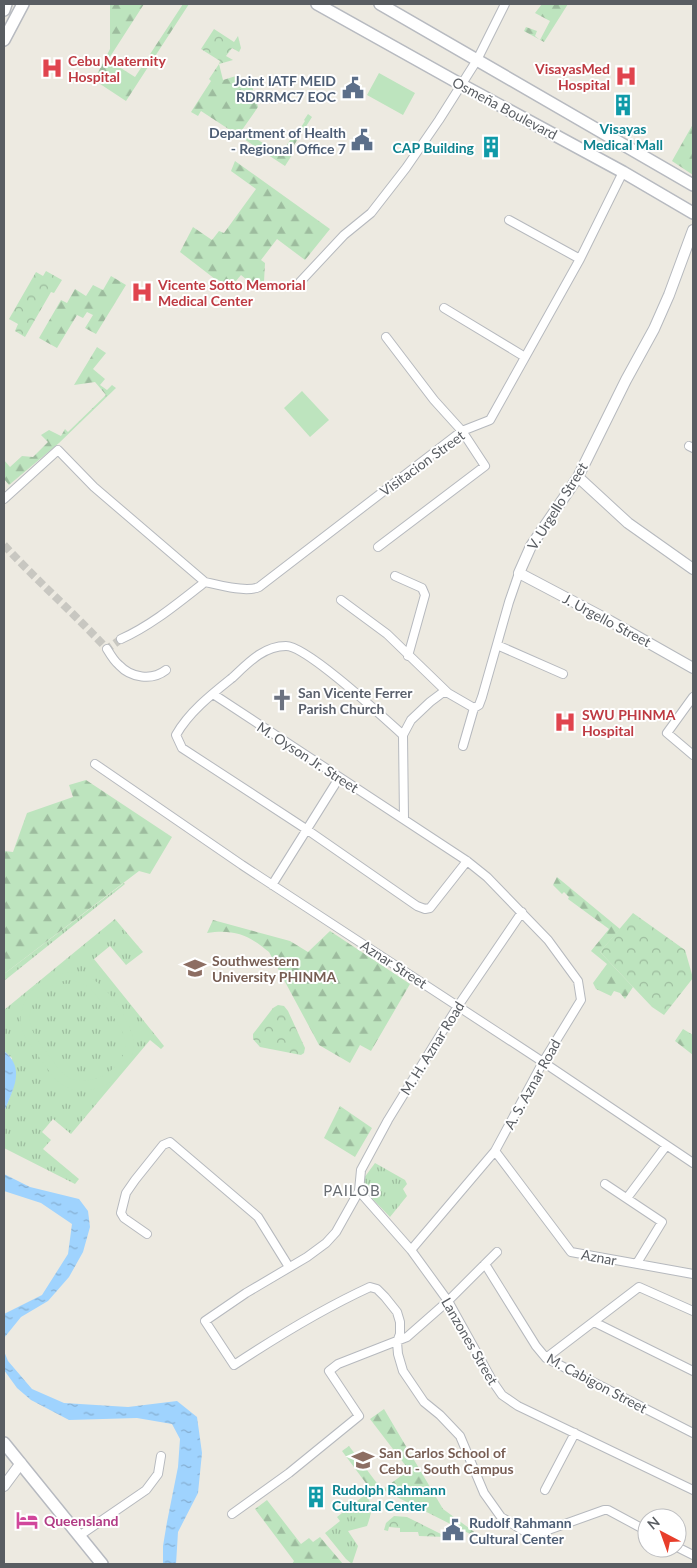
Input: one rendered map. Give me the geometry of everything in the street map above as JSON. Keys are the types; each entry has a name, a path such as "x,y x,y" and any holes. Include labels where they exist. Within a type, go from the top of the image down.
{"main road":[{"path":"4,10 6,4"},
{"path":"4,40 23,4"},
{"name":"Osmeña Boulevard","path":"317,4 624,172 693,213"},
{"name":"Osmeña Boulevard","path":"380,4 693,185"},
{"path":"4,1443 102,1564"}],"street":[{"path":"300,282 344,235 371,213 406,168 439,120 476,60 505,4"},
{"name":"Visitacion Street","path":"205,582 253,590 259,587 462,431 490,420 580,259 624,172"},
{"path":"509,220 580,259"},
{"name":"V. Urgello Street","path":"463,746 474,708 479,705 482,697 508,602 531,546 578,477 626,380 654,329 693,230"},
{"path":"444,308 525,357"},
{"path":"378,547 485,466 462,431 434,400 386,337"},
{"path":"4,499 58,450 94,487 205,582 153,622 121,639"},
{"path":"578,477 628,523 693,569"},
{"name":"J. Urgello Street","path":"519,573 610,620 693,668"},
{"path":"395,576 422,588 425,594 408,656"},
{"path":"341,600 388,634 408,656 448,693 474,708"},
{"path":"403,735 332,673 288,645 260,653 213,694 181,727 176,735 182,748 306,829 417,906 425,909 430,908 436,903 467,860"},
{"path":"497,645 563,674"},
{"path":"107,649 119,666 132,674 145,677 159,676 166,670"},
{"path":"404,819 403,735 411,720 430,702 442,693 448,693"},
{"name":"M. Oyson Jr. Street","path":"213,694 467,860"},
{"path":"693,697 667,733 693,755"},
{"name":"Aznar Street","path":"95,764 272,884 693,1163"},
{"path":"272,884 339,778"},
{"name":"A. S. Aznar Road","path":"411,1250 495,1151 543,1062 581,1000 578,981 548,940 487,877 467,860"},
{"name":"M. H. Aznar Road","path":"359,1191 361,1170 388,1120 458,1006 522,912"},
{"path":"147,1234 124,1218 121,1213 126,1193 163,1145 170,1142 258,1217 289,1267"},
{"path":"627,1198 666,1146"},
{"name":"Aznar","path":"495,1151 571,1252 693,1274"},
{"path":"605,1184 662,1222 637,1264"},
{"path":"359,1191 336,1232 326,1243 246,1293 205,1322 234,1365 278,1336 335,1303 370,1287 377,1289 397,1312 400,1322 400,1334 397,1342 398,1354 403,1371 424,1402 440,1415 460,1436 484,1493 501,1517 524,1532 537,1534 604,1510 608,1510 637,1526"},
{"name":"Lanzones Street","path":"359,1191 411,1250 448,1301 502,1395 518,1406 693,1490"},
{"path":"232,1514 289,1473 359,1416 329,1371 338,1364 397,1342 420,1327 497,1252"},
{"name":"M. Cabigon Street","path":"485,1264 536,1346 546,1358 693,1433"},
{"path":"546,1358 639,1287 693,1311"},
{"path":"594,1322 693,1371"},
{"path":"545,1490 575,1433"},
{"path":"79,1536 146,1490 158,1474 160,1456"},
{"path":"4,1486 21,1463"}],"green space":[{"path":"110,4 144,4 108,60 135,77 183,4 189,4 126,101 94,80 110,49"},
{"path":"542,4 568,4 544,42 540,40 550,21 535,13"},
{"path":"526,27 537,31 535,36 539,39 524,31"},
{"path":"214,29 234,42 238,36 241,48 239,52 232,48 226,56 233,60 219,64 220,61 201,49"},
{"path":"219,64 223,80 236,76 252,86 258,107 242,130 281,154 294,134 296,135 308,114 312,117 289,153 292,155 285,166 201,111 198,116 191,112 211,81 209,79"},
{"path":"379,73 415,93 403,115 367,95"},
{"path":"693,124 693,175 672,161"},
{"path":"235,161 330,229 305,260 277,239 261,260 265,263 264,282 258,289 241,275 230,288 180,252 193,227 212,240 219,231 224,233 256,189 231,171"},
{"path":"46,271 62,280 54,293 51,292 25,337 15,331 18,324 9,319 36,272 43,276"},
{"path":"111,276 126,285 96,334 85,328 93,315 87,312 83,318 77,315 57,348 39,338 61,300 67,303 75,289 86,296 93,285 103,290"},
{"path":"97,347 106,353 93,369 105,379 100,385 107,390 112,385 116,388 59,443 9,485 4,479 4,460 10,467 22,456 33,457 48,442 41,435 49,430 61,436 65,429 68,432 106,395 95,382 74,385"},
{"path":"302,391 329,420 310,437 284,408"},
{"path":"86,780 172,837 150,874 139,871 4,974 4,851 13,852 27,813 73,797 69,785"},
{"path":"557,877 620,929 600,952 633,987 625,999 620,993 614,991 611,996 596,989 593,983 607,964 591,951 609,929 568,899 569,897 564,892 562,894 553,885"},
{"path":"125,884 4,981 4,974"},
{"path":"633,913 685,950 693,978 664,1015 652,1007 600,952"},
{"path":"115,919 143,952 126,965 110,946 94,959 164,1046 161,1049 150,1040 71,1134 53,1119 42,1132 51,1140 43,1149 79,1179 75,1184 4,1148 4,1112 13,1089 12,1058 4,1051 4,1010"},
{"path":"213,920 290,941 308,952 330,931 410,984 371,1051 360,1045 350,1063 319,1045 269,952 248,937 225,932 207,933"},
{"path":"70,972 88,977 104,988 121,1010 133,1037 132,1055 127,1065 111,1081 100,1088 79,1090 61,1084 31,1046 22,1028 21,1016 23,1008 35,987 48,978","holes":["68,980 86,985 98,997 118,1024 125,1040 123,1055 118,1064 105,1075 82,1081 71,1079 63,1074 37,1039 30,1024 32,1006 43,992 59,983"]},
{"path":"278,1005 284,1006 288,1011 305,1048 304,1053 301,1055 260,1047 253,1039 253,1034 273,1008"},
{"path":"683,1029 693,1035 693,1055 675,1041"},
{"path":"340,1106 372,1128 355,1157 324,1138"},
{"path":"375,1163 405,1180 407,1184 403,1189 407,1196 390,1217 365,1191 364,1178"},
{"path":"384,1409 443,1509 492,1545 383,1490 378,1493 371,1490 342,1451 349,1446 382,1490 409,1470 370,1419"},
{"path":"366,1494 371,1510 367,1526 348,1531 358,1546 352,1564 325,1533 340,1521 337,1517"},
{"path":"267,1500 301,1544 309,1538 313,1542 320,1537 343,1564 292,1564 294,1561 255,1509"},
{"path":"394,1516 407,1517 447,1537 419,1536 418,1532 400,1532 400,1528 389,1527 388,1531 384,1530 386,1523"}],"water":[{"path":"4,1051 15,1065 16,1080 4,1112"},
{"path":"4,1174 30,1187 79,1199 88,1211 90,1227 83,1252 69,1277 48,1301 21,1317 4,1338 4,1314 42,1295 68,1254 72,1224 41,1203 4,1191"},
{"path":"4,1351 8,1361 32,1389 64,1403 128,1407 177,1401 197,1417 202,1453 198,1493 178,1532 176,1564 163,1564 163,1546 178,1467 180,1439 172,1424 137,1418 69,1420 31,1400 17,1388 4,1370"}],"tunnel":[{"path":"4,545 107,649 121,639"}],"place":[{"name":"Cebu Maternity Hospital","path":"52,68"},
{"name":"VisayasMed Hospital","path":"626,76"},
{"name":"Joint IATF MEID RDRRMC7 EOC","path":"353,88"},
{"name":"Visayas Medical Mall","path":"623,105"},
{"name":"Department of Health - Regional Office 7","path":"362,140"},
{"name":"CAP Building","path":"491,147"},
{"name":"Vicente Sotto Memorial Medical Center","path":"142,292"},
{"name":"San Vicente Ferrer Parish Church","path":"282,700"},
{"name":"SWU PHINMA Hospital","path":"565,722"},
{"name":"Southwestern University PHINMA","path":"195,968"},
{"name":"San Carlos School of Cebu - South Campus","path":"363,1460"},
{"name":"Rudolph Rahmann Cultural Center","path":"316,1497"},
{"name":"Queensland","path":"27,1520"},
{"name":"Rudolf Rahmann Cultural Center","path":"453,1530"}],"district":[{"name":"PAILOB","path":"352,1190"}]}
